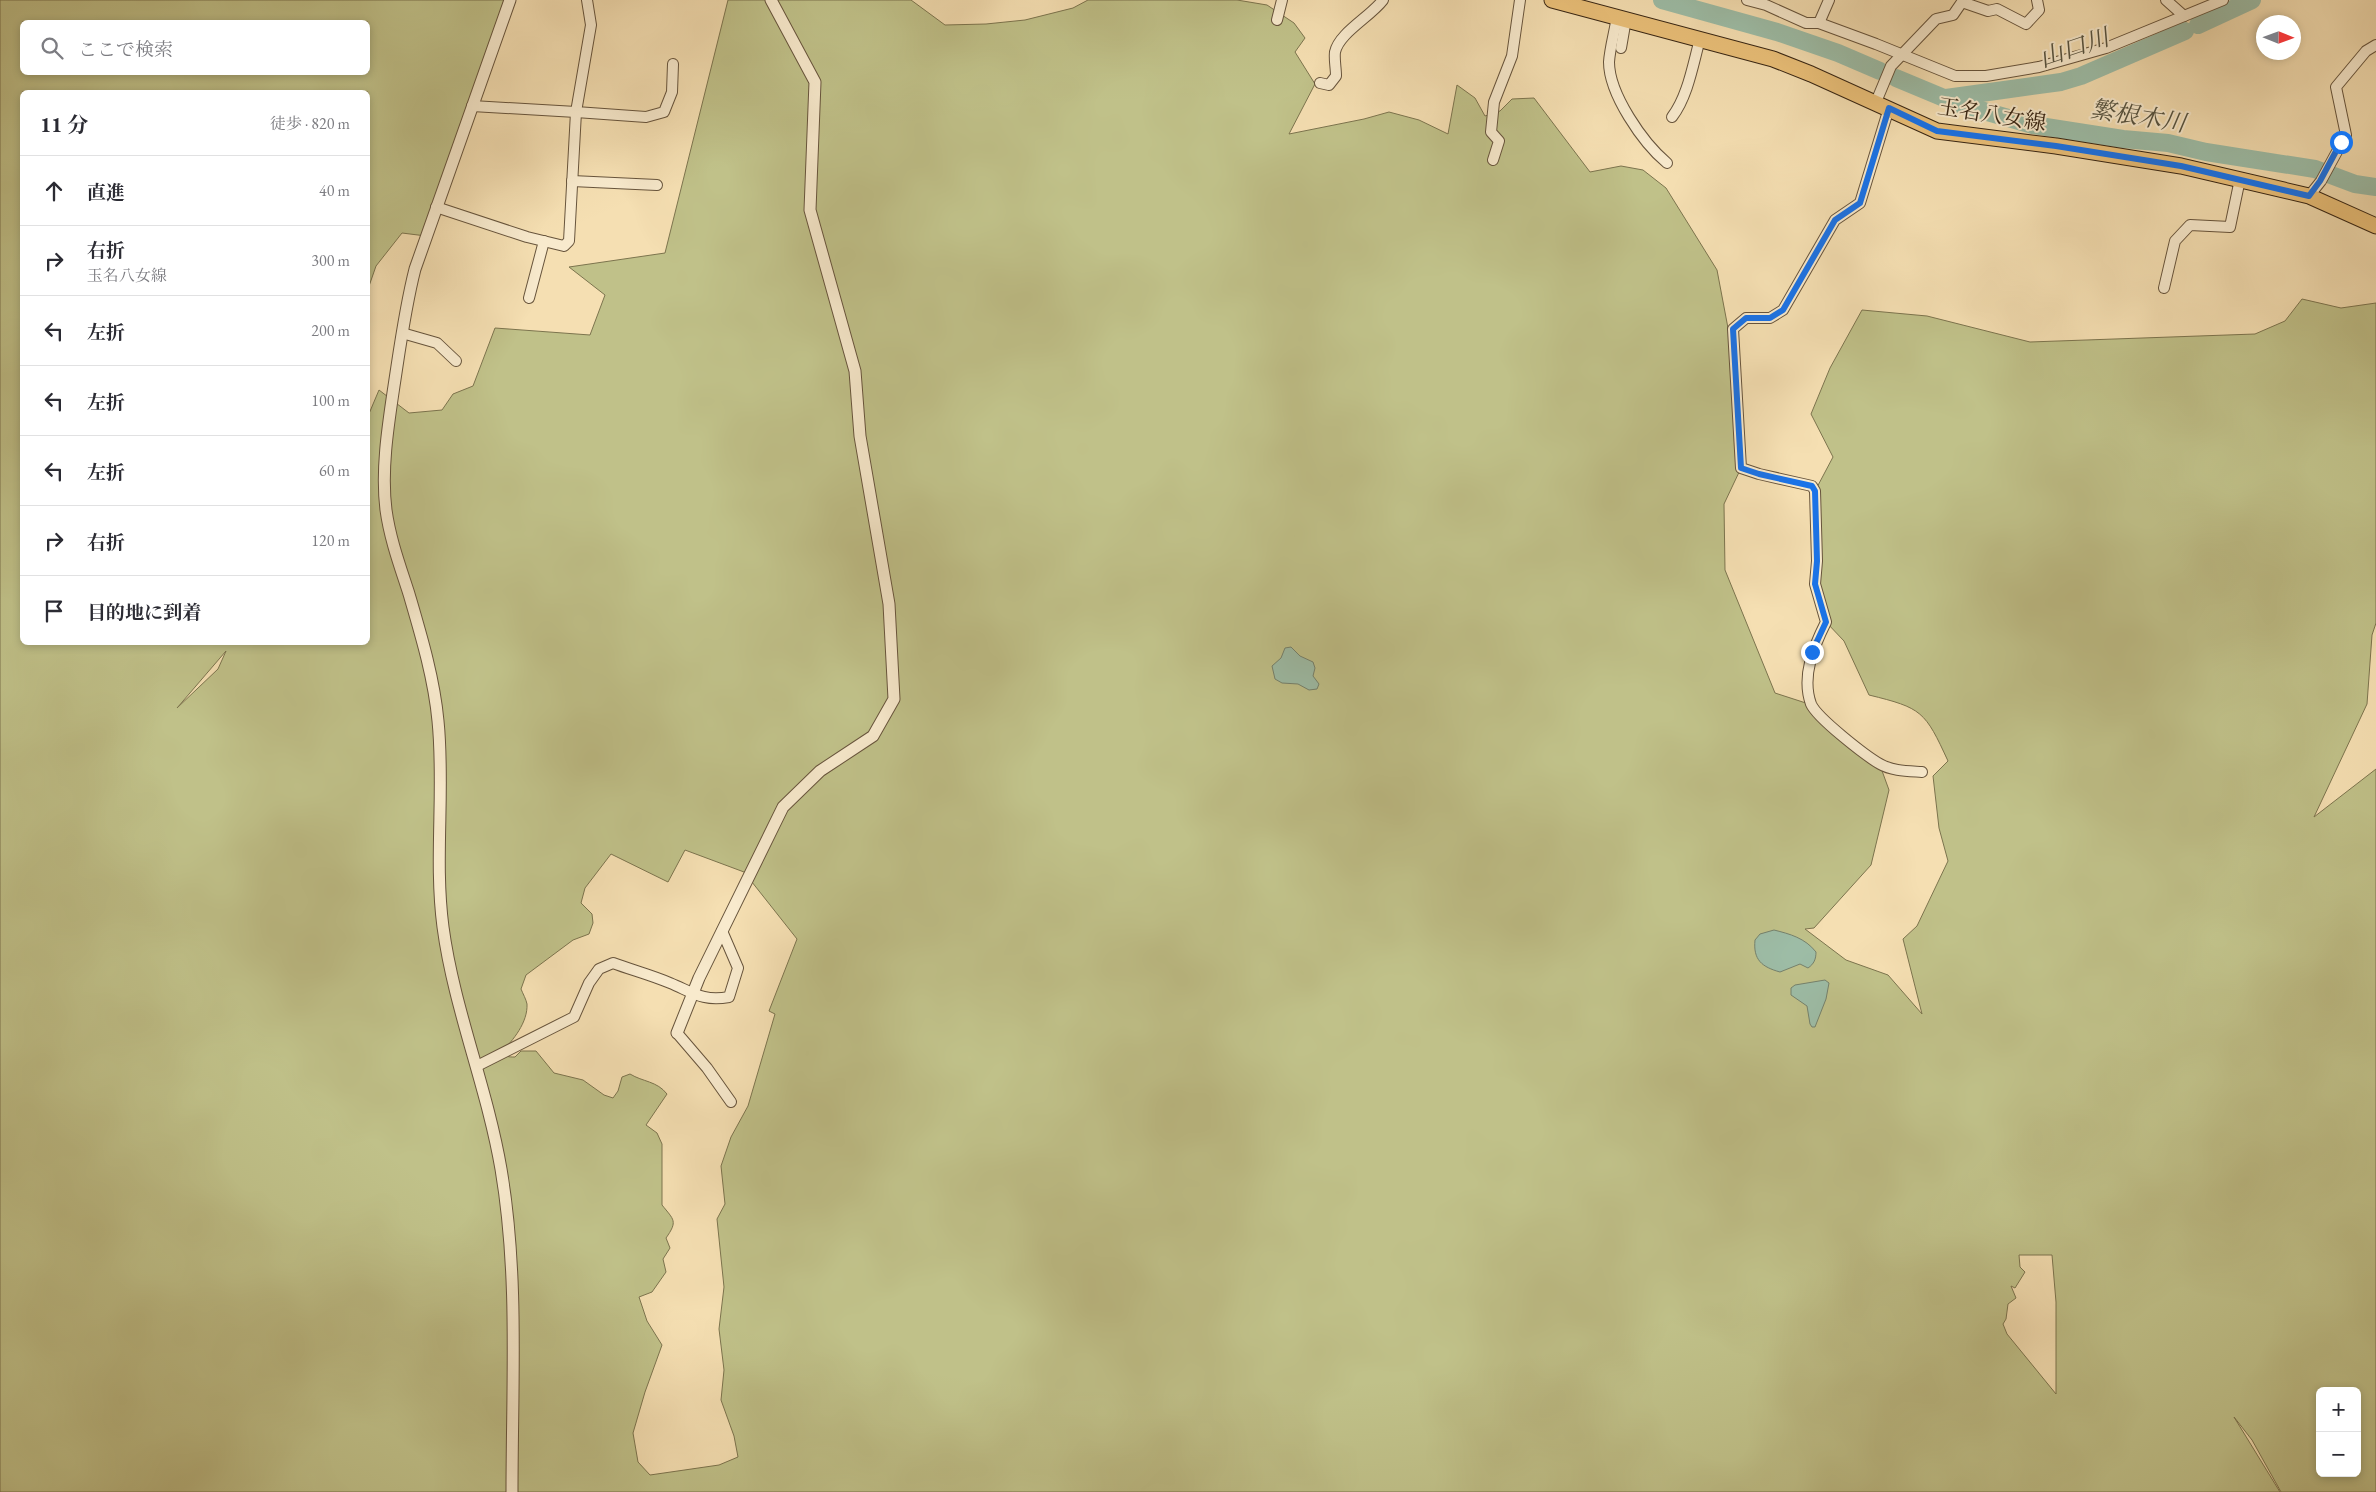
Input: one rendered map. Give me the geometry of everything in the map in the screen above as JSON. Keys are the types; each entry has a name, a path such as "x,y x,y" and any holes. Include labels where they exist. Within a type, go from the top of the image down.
{"main road":[{"name":"玉名八女線","path":"1552,0 1622,17 1773,59 1883,105 1937,131 2056,146 2181,166 2309,196 2376,226"}],"street":[{"path":"510,0 414,270 402,333 388,427 386,508 392,542 414,612 434,690 441,764 443,922 454,984 477,1066 500,1168 512,1264 512,1492"},
{"path":"436,208 564,246 570,241 576,112 591,25 586,0"},
{"path":"730,1102 706,1068 677,1033 692,994 783,807 820,771 873,736 894,700 889,604 860,436 855,371 810,210 815,82 771,0"},
{"path":"1277,20 1282,0"},
{"path":"1320,83 1329,85 1336,76 1335,53 1340,39 1362,22 1383,0"},
{"path":"1493,160 1499,141 1491,132 1494,102 1512,56 1520,0"},
{"path":"1747,0 1767,2 1806,23 1819,24 1956,76 1993,75 2039,67 2106,48 2223,0"},
{"path":"1819,24 1829,0"},
{"path":"1922,772 1893,769 1881,765 1828,724 1812,705 1808,685 1812,652 1826,622 1815,584 1817,561 1815,491 1812,486 1741,468 1733,329 1746,318 1770,318 1783,310 1835,220 1860,203 1892,66 1902,55 1936,19 1953,15 1962,2 1988,11 1997,9 2026,24 2038,10 2038,0"},
{"path":"2166,0 2184,16"},
{"path":"1621,48 1622,17"},
{"path":"1622,17 1609,62 1613,81 1629,117 1642,139 1667,163"},
{"path":"1672,117 1677,110 1689,78 1700,39"},
{"path":"2309,196 2320,181 2346,135 2336,87 2366,51 2376,45"},
{"path":"472,106 646,117 664,112 672,92 673,64"},
{"path":"2164,288 2175,241 2190,225 2230,227 2240,179"},
{"path":"572,180 657,185"},
{"path":"529,298 544,241"},
{"path":"402,333 437,343 456,361"},
{"path":"477,1066 574,1017 589,983 598,969 613,963 670,983 692,994 714,1000 729,997 738,968 722,931"}],"green space":[{"path":"0,0 510,0 426,236 402,233 376,266 370,283 370,90 20,90 20,645 370,645 370,411 379,390 409,413 442,410 453,394 473,386 495,328 590,335 605,295 569,267 665,253 728,0 911,0 945,25 986,24 1025,20 1073,8 1088,0 1237,0 1267,5 1294,23 1305,38 1295,52 1315,84 1289,134 1389,112 1419,120 1448,134 1457,85 1475,98 1485,116 1500,111 1512,99 1534,98 1590,172 1621,166 1643,170 1666,188 1717,270 1735,365 1741,468 1724,504 1725,570 1775,693 1812,705 1881,768 1889,790 1871,865 1814,928 1805,929 1846,960 1888,975 1922,1014 1903,939 1917,926 1948,861 1939,828 1933,776 1948,761 1933,731 1920,714 1911,708 1869,695 1844,641 1826,622 1815,584 1815,491 1833,457 1811,414 1830,368 1862,310 1927,316 2030,342 2255,334 2285,321 2302,299 2341,308 2376,303 2376,623 2372,635 2367,704 2314,817 2376,769 2376,1492 2281,1492 2252,1440 2234,1417 2280,1492 0,1492","holes":["226,651 218,669 177,708","685,850 744,872 797,939 769,1011 775,1014 748,1106 731,1137 721,1166 725,1204 717,1219 724,1287 719,1329 724,1370 721,1400 734,1436 738,1457 719,1465 650,1475 638,1462 633,1433 662,1345 647,1321 639,1297 652,1292 666,1272 663,1259 670,1248 666,1238 672,1228 673,1221 662,1205 662,1144 657,1133 646,1125 667,1094 654,1084 630,1074 622,1077 618,1091 613,1098 604,1095 583,1080 554,1073 536,1051 521,1051 515,1057 504,1055 501,1052 515,1037 525,1018 527,1004 521,989 526,975 573,940 589,934 593,923 592,914 581,903 585,888 611,854 668,882","2019,1255 2052,1255 2056,1302 2056,1394 2007,1334 2003,1324 2006,1319 2008,1304 2016,1298 2011,1286 2015,1288 2025,1272 2020,1267"]}],"shaded area":[{"path":"1291,647 1300,656 1313,662 1315,668 1313,676 1319,684 1317,689 1309,690 1298,684 1282,683 1275,679 1272,666 1281,658 1285,648"},
{"path":"1774,930 1797,937 1812,947 1816,952 1812,965 1808,968 1800,964 1780,972 1768,968 1760,962 1757,958 1755,940 1760,934"},
{"path":"1825,980 1829,983 1826,999 1815,1027 1812,1027 1807,1006 1791,995 1791,988 1795,985"}],"waterway":[{"name":"繁根木川","path":"1662,0 1777,32 1838,53 1880,71"},
{"name":"山口川","path":"2198,25 2252,0"},
{"name":"山口川","path":"1946,98 2061,82 2081,76 2185,31"},
{"name":"繁根木川","path":"1896,78 1956,103 2033,125 2123,139 2168,143 2206,152 2315,169 2355,184 2376,187"}],"route":[{"path":"1812,652 1826,622 1815,584 1817,561 1815,491 1812,486 1741,468 1733,329 1746,318 1770,318 1783,310 1800,276 1835,220 1860,203 1867,188 1889,108 1937,131 2056,146 2181,166 2309,196 2320,181 2341,142"}]}
